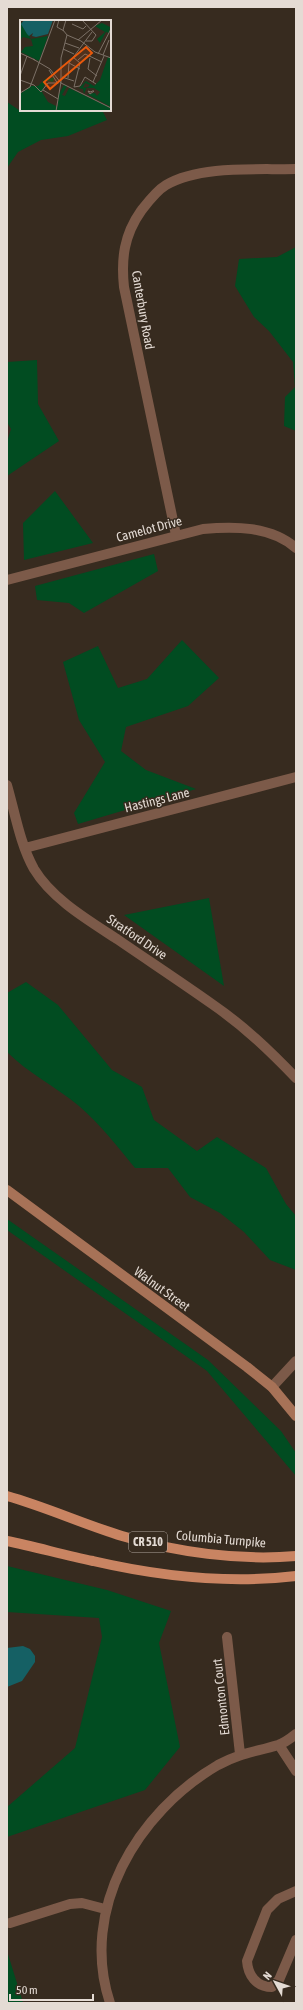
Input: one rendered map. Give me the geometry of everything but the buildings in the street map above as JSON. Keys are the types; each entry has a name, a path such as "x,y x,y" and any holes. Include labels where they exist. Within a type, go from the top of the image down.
{"main road":[{"name":"Columbia Turnpike","path":"7,1496 122,1536 175,1549 235,1556 296,1556"},
{"name":"CR 510","path":"7,1541 93,1561 156,1573 270,1579 296,1576"}],"street":[{"name":"Canterbury Road","path":"176,535 124,287 122,263 128,235 146,205 164,186 173,181 210,171 296,169"},
{"name":"Camelot Drive","path":"7,580 203,529 228,527 250,528 284,540 296,548"},
{"name":"Hastings Lane","path":"25,848 296,777"},
{"name":"Stratford Drive","path":"7,785 25,848 35,870 61,899 219,1009 257,1038 296,1078"},
{"name":"Walnut Street","path":"7,1190 272,1387 296,1416"},
{"path":"272,1387 296,1361"},
{"name":"Edmonton Court","path":"227,1637 240,1754"},
{"path":"110,2003 104,1985 101,1955 101,1933 105,1909 113,1885 125,1859 142,1833 162,1809 195,1780 217,1765 240,1754 279,1745 296,1734"},
{"path":"279,1745 296,1771"},
{"path":"296,1891 278,1899 267,1910 247,1961 248,1970 252,1978 264,1987 272,1987 279,1980 296,1940"},
{"path":"10,1923 70,1904 82,1903 105,1909"}],"green space":[{"path":"7,102 19,110 20,108 20,111 102,111 107,120 68,136 41,140 18,152 7,168"},
{"path":"296,247 296,431 284,426 285,397 295,387 293,362 269,331 254,317 235,286 239,259 277,257"},
{"path":"37,360 38,404 59,441 7,476 7,442 11,429 7,422 7,362"},
{"path":"55,491 93,543 24,560 23,523"},
{"path":"154,554 158,571 84,613 69,603 37,600 35,586"},
{"path":"182,640 219,678 188,706 126,727 121,751 146,770 196,789 78,824 74,813 105,762 79,720 63,662 98,646 118,688 147,679"},
{"path":"209,898 224,986 124,915"},
{"path":"26,982 58,1005 112,1070 142,1087 154,1120 197,1151 217,1137 266,1168 286,1204 296,1216 296,1270 270,1260 244,1232 220,1213 190,1197 168,1168 135,1168 87,1113 70,1099 24,1067 7,1052 7,993"},
{"path":"7,1219 208,1360 281,1431 296,1453 296,1476 207,1371 7,1230"},
{"path":"7,1566 107,1590 171,1611 159,1643 180,1747 145,1790 7,1837 7,1807 75,1748 102,1637 99,1618 7,1612"},
{"path":"7,1951 21,1996 23,2003 7,2003"}],"water":[{"path":"23,1646 30,1649 35,1656 35,1662 22,1681 7,1687 7,1648"}]}
